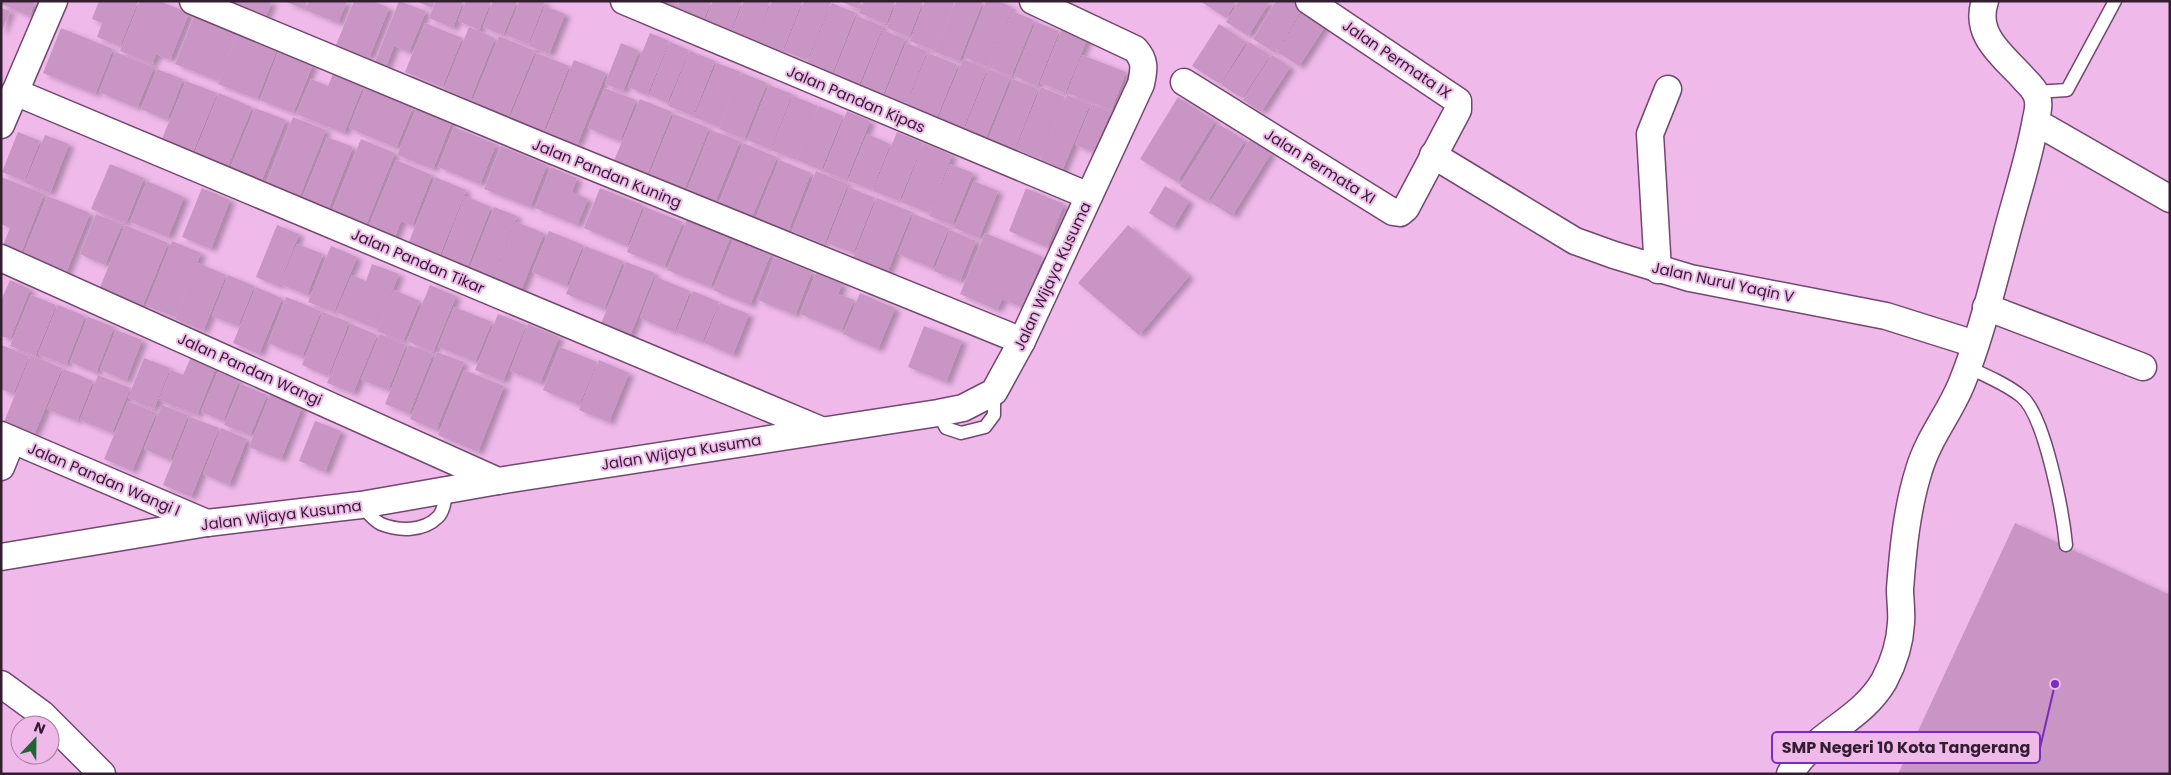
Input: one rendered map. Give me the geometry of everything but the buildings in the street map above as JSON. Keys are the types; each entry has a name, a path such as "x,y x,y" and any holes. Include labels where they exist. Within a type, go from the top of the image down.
{"street":[{"path":"1,125 54,1"},
{"name":"Jalan Pandan Kuning","path":"193,1 549,149 1022,341"},
{"name":"Jalan Pandan Kipas","path":"624,1 1089,196"},
{"name":"Jalan Wijaya Kusuma","path":"1,556 207,523 361,505 498,480 938,413 963,408 994,392 1022,341 1141,84 1144,71 1143,58 1135,49 1033,1"},
{"name":"Jalan Permata IX","path":"1309,1 1458,101 1458,110 1433,155"},
{"path":"1790,774 1810,748 1861,710 1874,697 1885,679 1899,641 1901,622 1900,591 1904,549 1911,500 1919,468 1961,385 1971,356 2036,122 2038,104 2036,92 2005,60 1982,26 1985,1"},
{"name":"Jalan Permata XI","path":"1184,82 1393,212 1400,213 1406,208 1433,155"},
{"path":"1658,270 1650,134 1668,90"},
{"name":"Jalan Pandan Tikar","path":"15,92 821,430"},
{"path":"2036,122 2170,199"},
{"name":"Jalan Nurul Yaqin V","path":"1433,155 1575,241 1658,270 1690,278 1886,316 1971,356"},
{"name":"Jalan Pandan Wangi","path":"1,258 498,480"},
{"path":"1986,307 2143,367"},
{"path":"1,468 7,438"},
{"name":"Jalan Pandan Wangi I","path":"7,438 207,523"},
{"path":"1,684 42,714 102,774"}],"lane":[{"path":"2036,92 2067,90 2115,1"},
{"path":"1971,356 1989,377 2023,397 2042,430 2064,519 2066,545"}],"place":[{"name":"SMP Negeri 10 Kota Tangerang","path":"2055,684"}]}
